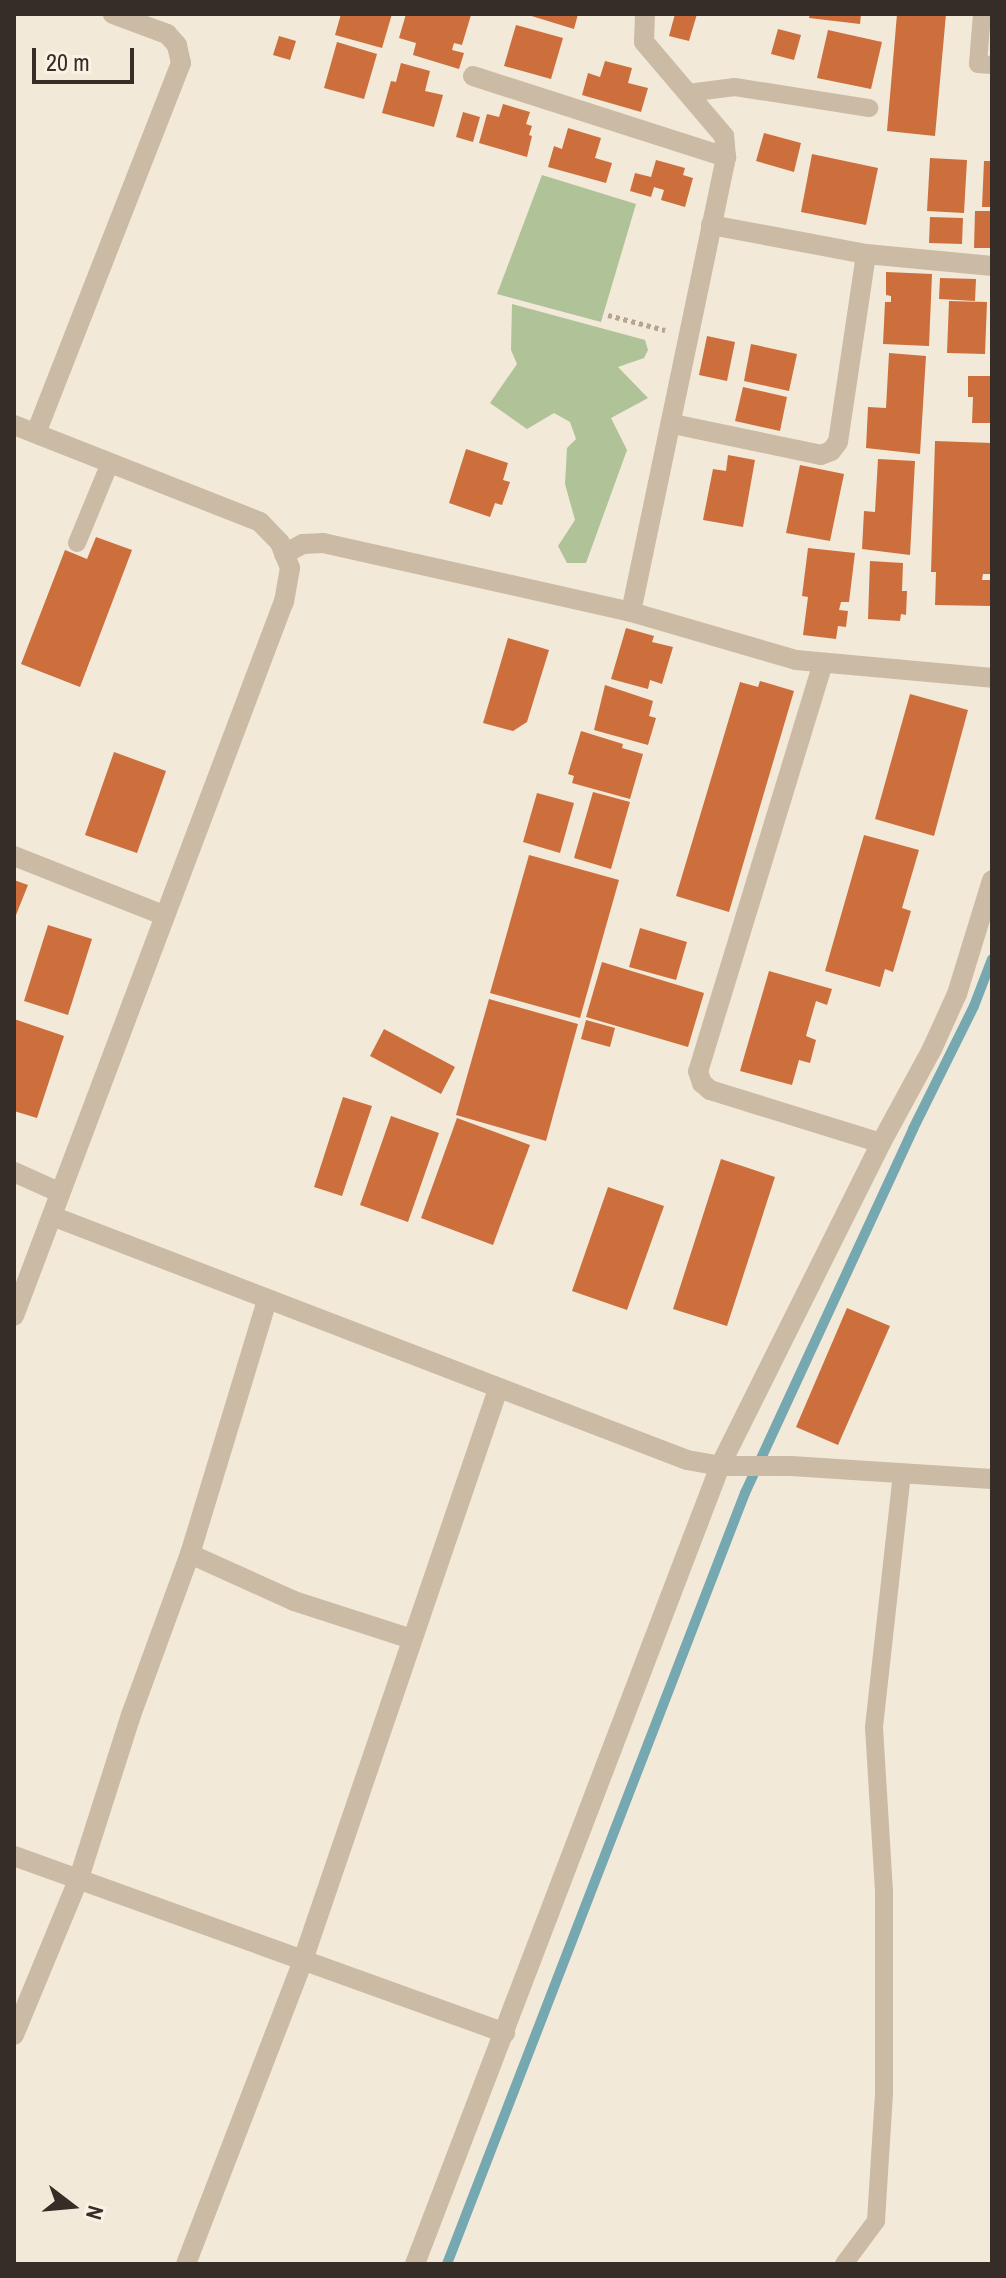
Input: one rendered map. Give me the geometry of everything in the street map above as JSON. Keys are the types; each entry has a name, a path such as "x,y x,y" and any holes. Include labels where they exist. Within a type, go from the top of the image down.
{"street":[{"path":"36,433 181,63 177,45 167,34 113,14"},
{"path":"631,612 673,424 726,157 724,136 644,42 645,14"},
{"path":"473,76 726,157"},
{"path":"711,225 866,254 992,266"},
{"path":"673,424 821,455 831,451 838,442 866,254"},
{"path":"14,425 260,522 280,543 290,568 284,601 14,1316"},
{"path":"284,554 303,544 323,543 631,612 796,660 992,678"},
{"path":"823,663 698,1071 702,1083 710,1090 881,1143"},
{"path":"14,856 163,915"},
{"path":"415,2264 720,1466 881,1143 932,1049 957,994 992,880"},
{"path":"14,1172 61,1193"},
{"path":"52,1216 687,1460 720,1466 791,1466 992,1479"},
{"path":"14,2035 79,1878 131,1715 190,1554 267,1300"},
{"path":"186,2264 303,1960 498,1389"},
{"path":"190,1554 294,1601 412,1639"},
{"path":"14,1856 505,2033"}],"lane":[{"path":"982,14 978,64 992,65"},
{"path":"688,93 735,87 869,108"},
{"path":"77,543 110,463"},
{"path":"844,2264 876,2221 884,2093 884,1891 874,1727 902,1474"}],"path":[{"path":"608,315 690,337"}],"green space":[{"path":"542,175 636,204 601,322 497,294"},
{"path":"512,304 645,340 648,350 644,358 618,367 648,398 611,418 627,450 586,563 567,563 558,546 575,520 565,484 567,448 576,439 570,422 554,413 527,429 490,403 517,364 511,350"}],"building":[{"path":"341,14 392,14 382,48 335,35"},
{"path":"406,14 471,15 462,45 454,43 452,50 464,53 459,69 413,55 416,43 399,38"},
{"path":"525,14 578,14 574,29"},
{"path":"675,14 697,14 689,41 669,36"},
{"path":"810,14 861,14 860,24 809,18"},
{"path":"897,14 946,14 935,136 887,131"},
{"path":"516,25 563,38 551,79 504,66"},
{"path":"778,29 801,35 794,60 771,54"},
{"path":"828,30 882,42 871,89 817,78"},
{"path":"279,36 296,41 290,60 273,55"},
{"path":"337,42 377,54 364,99 324,88"},
{"path":"605,61 632,68 628,83 648,88 641,112 582,95 588,73 600,77"},
{"path":"401,63 430,71 425,91 443,95 434,127 382,113 391,81 396,82"},
{"path":"503,104 530,112 526,124 532,126 529,135 532,136 527,157 479,143 487,114 499,117"},
{"path":"463,112 480,117 473,142 456,137"},
{"path":"568,128 601,138 595,158 612,163 606,183 548,167 554,146 562,149"},
{"path":"764,133 801,143 794,172 756,161"},
{"path":"812,154 878,168 866,225 801,212"},
{"path":"930,158 967,160 964,213 927,211"},
{"path":"656,160 685,168 683,175 693,178 685,207 661,200 664,190 654,187 651,197 630,191 635,173 651,177"},
{"path":"984,161 992,161 992,207 982,207"},
{"path":"975,211 992,211 992,248 974,248"},
{"path":"930,217 963,218 962,244 929,243"},
{"path":"886,272 932,274 929,346 883,344 885,302 891,302 891,296 886,295"},
{"path":"940,278 976,279 975,301 939,299"},
{"path":"949,301 987,302 985,354 947,353"},
{"path":"707,336 735,342 727,381 699,375"},
{"path":"751,344 797,354 789,391 744,381"},
{"path":"889,353 926,356 920,454 866,448 868,407 886,408"},
{"path":"968,376 992,376 992,423 972,423 973,397 968,397"},
{"path":"743,387 787,397 780,431 735,421"},
{"path":"935,441 992,443 991,574 983,574 982,580 992,580 992,606 935,605 936,572 931,572"},
{"path":"466,449 508,463 503,480 510,482 502,505 495,503 490,517 449,503"},
{"path":"728,455 755,460 743,527 703,520 713,469 726,471"},
{"path":"878,459 915,461 910,555 862,549 864,511 875,512"},
{"path":"800,465 844,474 830,541 786,533"},
{"path":"96,537 132,550 80,687 21,664 65,550 87,559"},
{"path":"808,548 855,553 849,602 841,602 839,610 848,611 846,627 838,626 836,639 803,635 808,597 802,596"},
{"path":"870,561 903,563 902,591 907,591 906,615 901,614 900,621 868,619"},
{"path":"626,628 654,636 652,642 673,647 662,684 650,680 648,689 611,679"},
{"path":"508,638 549,650 527,722 513,731 483,723"},
{"path":"760,681 794,691 729,912 676,896 740,682 758,687"},
{"path":"605,685 653,701 649,716 656,718 648,745 594,730"},
{"path":"910,694 968,710 934,836 875,819"},
{"path":"581,731 623,744 622,748 643,754 630,799 572,783 574,776 568,774"},
{"path":"114,752 166,771 137,853 85,835"},
{"path":"593,792 630,802 611,869 574,858"},
{"path":"537,793 574,803 560,853 523,842"},
{"path":"864,835 919,850 902,908 911,911 893,972 885,969 880,987 825,971"},
{"path":"529,855 619,880 580,1018 490,993"},
{"path":"14,880 28,885 14,920"},
{"path":"48,925 92,939 68,1015 24,1001"},
{"path":"640,928 687,942 676,980 629,967"},
{"path":"602,962 704,993 688,1047 586,1017"},
{"path":"769,971 832,989 827,1005 816,1001 806,1036 816,1040 810,1063 799,1060 792,1085 740,1071"},
{"path":"489,999 578,1024 546,1141 456,1115"},
{"path":"14,1019 64,1036 37,1118 14,1111"},
{"path":"586,1020 615,1028 610,1047 581,1039"},
{"path":"384,1029 455,1067 441,1094 370,1056"},
{"path":"343,1097 372,1106 342,1196 314,1187"},
{"path":"391,1116 439,1133 408,1222 360,1205"},
{"path":"457,1118 530,1145 493,1245 421,1218"},
{"path":"721,1159 775,1177 727,1326 673,1309"},
{"path":"608,1187 664,1206 627,1310 572,1291"},
{"path":"847,1308 890,1326 838,1445 796,1427"}],"waterway":[{"path":"447,2264 745,1493 913,1129 974,1006 992,959"}]}
